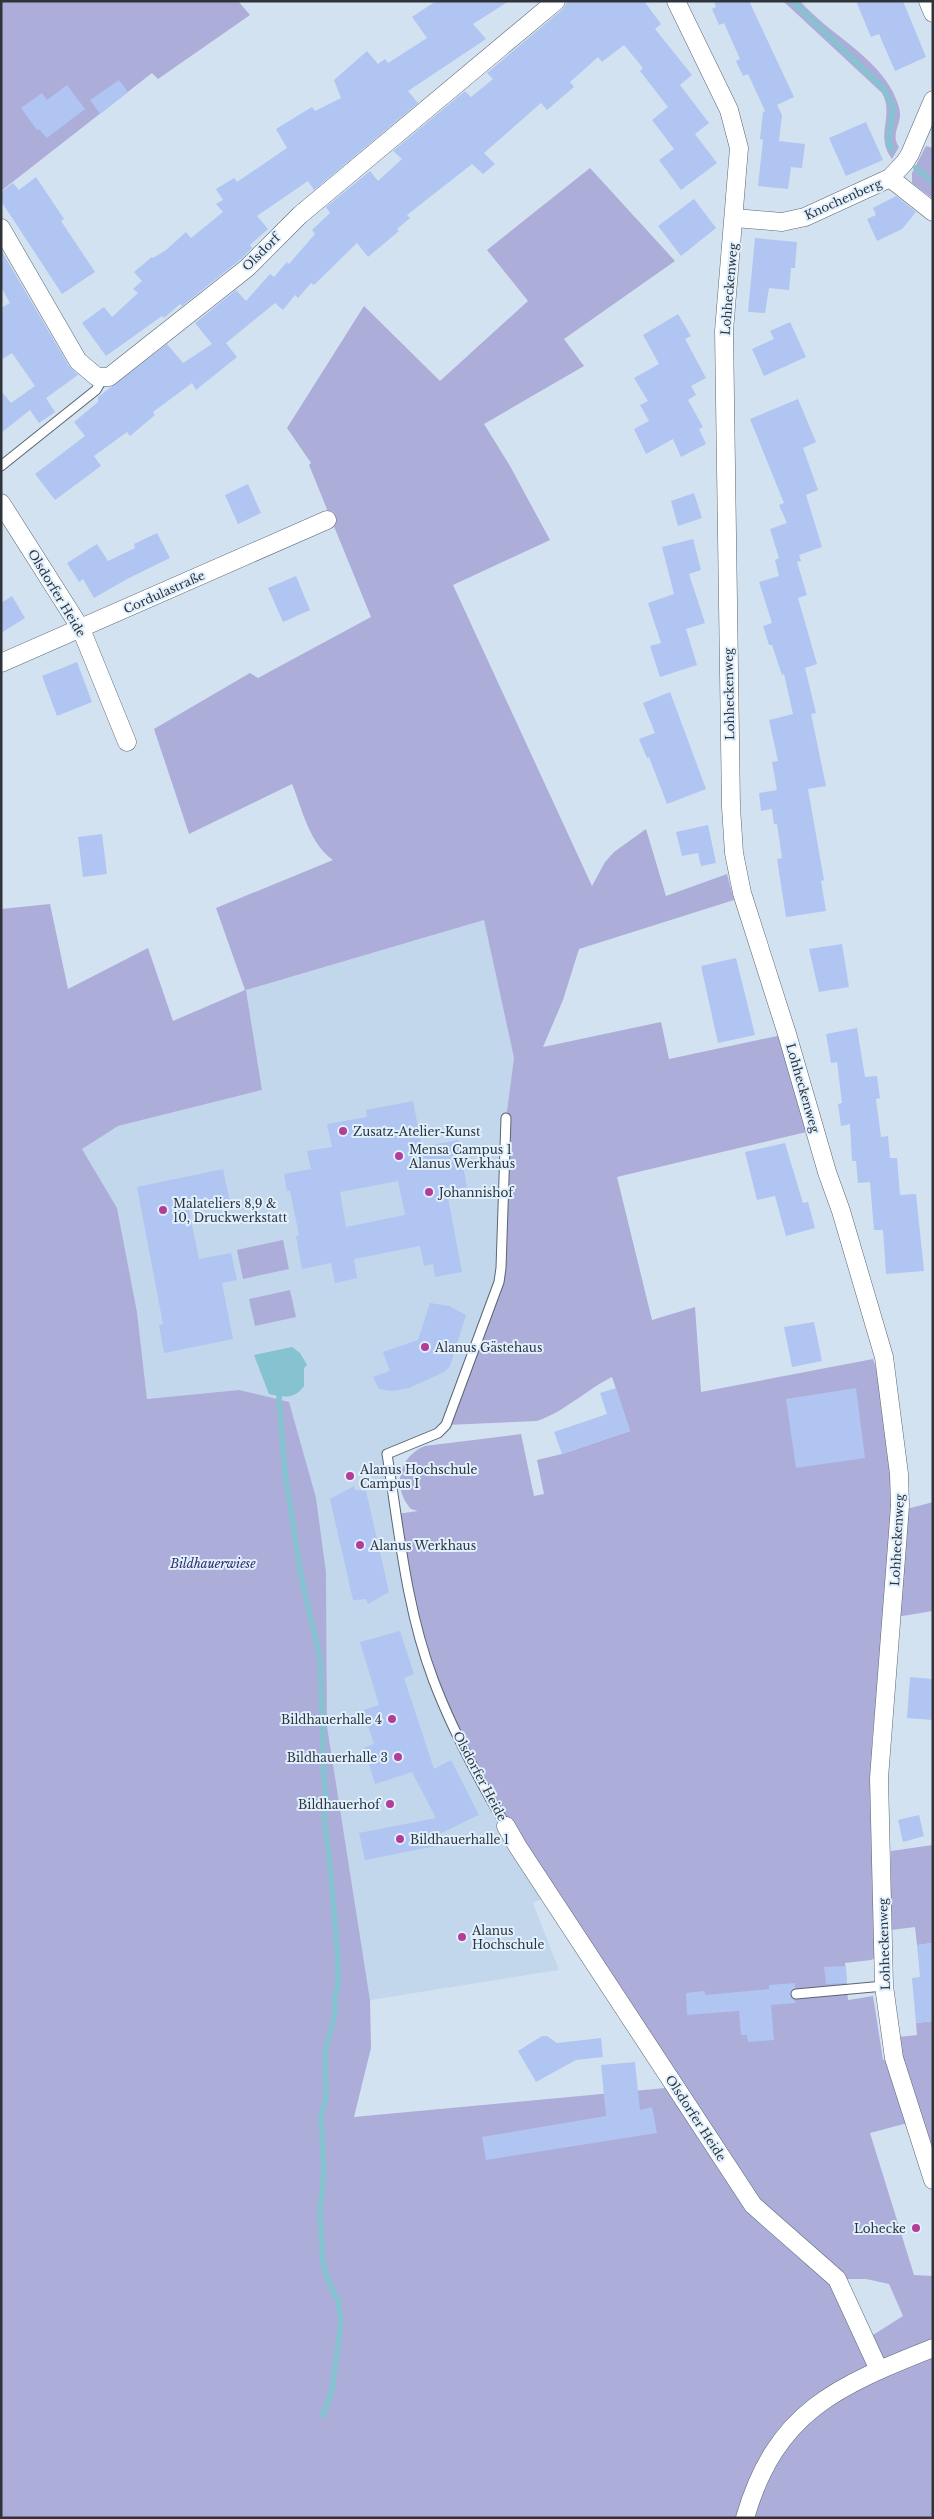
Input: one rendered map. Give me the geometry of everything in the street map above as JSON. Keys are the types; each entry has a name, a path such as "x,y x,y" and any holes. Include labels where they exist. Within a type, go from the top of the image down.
{"street":[{"name":"Olsdorf","path":"103,378 115,373 247,268 300,215 556,1"},
{"name":"Lohheckenweg","path":"676,1 734,123 740,160 725,315 724,360 731,807 734,853 742,893 787,1034 826,1172 841,1210 884,1357 890,1395 900,1494 879,1778 884,1986 894,2058 933,2180"},
{"path":"928,1 933,13"},
{"name":"Knochenberg","path":"735,218 782,222 806,217 890,178 910,154 933,100"},
{"name":"Knochenberg","path":"890,178 933,212"},
{"path":"1,228 78,361 90,373 103,378"},
{"name":"Olsdorfer Heide","path":"1,503 81,629 127,742"},
{"name":"Cordulastraße","path":"1,663 327,520"},
{"name":"Olsdorfer Heide","path":"506,1826 753,2205 837,2279 879,2370"},
{"path":"745,2518 762,2470 778,2443 789,2430 822,2402 879,2370 933,2348"}],"lane":[{"path":"1,466 96,390 103,378"},
{"name":"Olsdorfer Heide","path":"506,1118 501,1268 495,1296 446,1424 438,1433 388,1454 404,1563 415,1617 432,1678 460,1743 506,1826"},
{"path":"796,1994 884,1986"}],"shaded area":[{"name":"Alanus Hochschule Campus I","path":"484,920 514,1058 506,1118 501,1268 446,1425 387,1455 397,1514 550,1895 533,1903 559,1970 370,2000 327,1726 326,1572 316,1498 239,1390 147,1399 137,1312 117,1208 81,1148 118,1126 262,1090 246,990"},
{"path":"292,1347 300,1353 307,1365 304,1368 304,1386 296,1394 288,1396 269,1394 254,1355"}],"green space":[{"path":"1,1 238,1 250,15 158,79 152,73 1,191"},
{"path":"783,1 800,1 811,13 874,66 884,78 893,92 900,111 896,134 899,147 892,159 885,142 887,110 882,93"},
{"path":"926,146 933,148 933,199 912,183 912,173"},
{"name":"Bildhauerwiese","path":"590,168 675,261 564,339 584,366 484,424 510,466 550,540 453,585 592,886 605,862 614,852 646,829 666,896 727,874 734,900 579,949 563,1000 543,1047 661,1022 669,1059 787,1034 815,1130 617,1177 652,1320 695,1307 701,1392 873,1359 881,1384 907,1509 933,1502 933,1611 884,1619 872,1742 879,1956 871,1960 845,1963 848,2000 873,1996 883,2060 894,2058 898,2037 917,2035 916,2023 933,2021 933,2180 915,2121 870,2133 914,2275 933,2276 933,2518 1,2518 1,909 50,904 68,989 148,948 173,1021 245,990 216,908 333,860 312,836 292,784 189,834 154,729 250,673 258,678 371,617 309,465 311,463 287,428 364,306 440,381 528,301 487,250","holes":["484,920 514,1058 506,1118 495,1296 446,1425 537,1421 566,1407 612,1377 630,1431 562,1454 537,1460 544,1494 534,1496 521,1434 425,1446 416,1451 404,1465 400,1483 405,1501 411,1509 418,1511 397,1514 415,1617 460,1743 518,1847 676,2087 354,2117 371,2048 370,2000 327,1726 326,1572 316,1498 289,1402 239,1390 147,1399 137,1312 117,1208 82,1149 118,1126 262,1090 246,990","837,2279 866,2279 889,2284 903,2316 865,2340"]},
{"path":"283,1240 289,1269 243,1279 237,1250"},
{"path":"290,1290 296,1317 255,1326 249,1299"},
{"path":"933,1845 933,1943 917,1945 915,1927 891,1930 891,1851"}],"building":[{"path":"436,1 509,1 473,24 486,39 408,91 418,103 314,190 308,181 257,216 268,229 250,245 252,248 241,259 182,306 180,304 164,318 162,316 106,356 82,323 104,307 112,317 138,293 133,289 142,281 134,272 152,257 166,250 186,232 191,238 223,212 216,204 223,200 216,189 234,178 237,182 287,148 276,129 312,107 315,111 341,98 334,80 367,51 378,64 385,59 388,63 427,38 412,17"},
{"path":"568,1 644,1 661,24 655,29 692,75 680,85 709,123 695,134 717,163 681,190 659,160 674,149 652,120 668,107 640,71 643,68 624,45 602,62 598,57 570,82 574,87 547,110 541,103 484,153 495,164 483,174 472,164 407,215 410,218 397,229 399,231 368,257 357,243 314,285 311,283 298,298 295,295 283,310 275,303 226,343 237,357 196,390 192,383 153,412 155,415 130,436 127,432 94,456 101,466 55,500 35,474 85,436 74,422 98,402 98,397 167,344 183,363 212,344 195,323 236,290 246,301 270,274 274,277 287,262 289,264 315,234 312,230 330,213 326,207 370,171 378,181 402,159 393,151 465,91 471,97 493,79 487,73 563,9"},
{"path":"714,1 749,1 794,97 777,105 782,115 779,141 805,144 802,168 791,167 788,189 758,186 763,140 760,139 763,112 765,111 748,74 743,76 736,61 740,59 724,23 719,25 712,9 716,7"},
{"path":"856,1 903,1 926,57 895,71 879,34 871,37"},
{"path":"119,80 128,92 100,114 90,100"},
{"path":"67,85 85,109 47,138 39,129 37,130 21,108 42,93 47,100"},
{"path":"866,122 883,160 846,176 829,138"},
{"path":"36,177 64,219 61,221 95,272 62,294 1,201 1,192 13,183 19,190"},
{"path":"896,196 916,212 902,229 877,241 867,219 876,215 873,208"},
{"path":"694,199 716,228 681,256 658,226"},
{"path":"755,238 797,242 795,268 791,268 789,290 769,288 765,313 748,312"},
{"path":"1,250 69,366 78,375 46,398 55,412 39,423 30,410 1,433 1,391 11,403 35,386 12,353 1,360 1,308 10,303 1,287"},
{"path":"678,314 691,336 685,339 706,378 691,386 696,395 688,400 703,427 699,429 706,444 681,457 673,439 646,454 634,429 649,421 640,405 648,401 634,378 659,364 643,335"},
{"path":"790,322 806,357 764,376 752,349 774,339 770,331"},
{"path":"798,399 816,442 803,448 818,490 806,495 822,547 799,555 801,561 797,562 807,595 798,598 817,664 805,668 816,713 811,714 826,786 808,789 824,880 821,881 826,911 786,917 777,859 782,858 777,824 774,824 772,809 761,811 759,793 777,790 772,762 778,761 769,720 793,714 784,674 782,675 772,645 769,645 763,626 772,623 759,582 779,576 775,560 779,558 770,529 787,523 779,505 784,503 750,419"},
{"path":"248,484 261,513 238,524 225,495"},
{"path":"694,493 702,518 678,526 671,501"},
{"path":"157,533 170,558 94,598 83,579 79,582 67,563 97,544 108,561 135,548 134,544"},
{"path":"693,539 701,570 689,574 705,623 686,629 697,665 660,677 650,646 661,643 648,603 674,594 662,547"},
{"path":"296,576 310,610 283,622 268,588"},
{"path":"12,596 25,618 1,633 1,603"},
{"path":"77,662 92,702 57,716 42,676"},
{"path":"670,692 706,789 667,804 649,757 647,758 639,739 655,733 643,703"},
{"path":"708,825 716,863 701,866 698,853 682,856 676,832"},
{"path":"102,834 107,874 83,877 78,837"},
{"path":"842,944 849,987 819,992 809,949"},
{"path":"736,958 755,1035 718,1043 701,966"},
{"path":"857,1028 865,1077 877,1076 880,1098 876,1099 881,1137 888,1136 890,1158 897,1158 900,1195 916,1194 924,1271 886,1274 883,1230 874,1230 870,1182 858,1183 856,1161 852,1161 850,1124 841,1126 838,1104 842,1103 837,1062 831,1063 826,1034"},
{"name":"Johannishof","path":"413,1101 422,1147 458,1140 467,1187 457,1189 459,1196 448,1198 462,1272 435,1277 433,1264 424,1266 420,1246 354,1259 357,1278 335,1283 331,1263 302,1269 296,1236 299,1235 290,1191 287,1191 284,1174 311,1169 307,1151 332,1147 327,1124 367,1117 366,1110","holes":["398,1181 405,1215 346,1227 340,1192"]},
{"path":"785,1143 803,1203 808,1202 815,1228 786,1236 775,1196 757,1200 745,1152"},
{"path":"223,1169 230,1202 189,1210 199,1259 231,1253 237,1280 222,1283 233,1339 164,1353 159,1325 163,1324 137,1187"},
{"name":"Alanus Gästehaus","path":"430,1303 449,1306 466,1315 450,1366 444,1372 409,1388 392,1391 379,1389 373,1377 390,1371 383,1352 418,1340"},
{"path":"814,1322 822,1361 792,1367 784,1327"},
{"path":"616,1388 630,1431 562,1454 554,1432 607,1414 600,1393"},
{"path":"856,1388 865,1458 796,1468 786,1399"},
{"name":"Alanus Werkhaus","path":"354,1486 355,1490 366,1491 389,1592 368,1604 366,1599 353,1600 330,1499"},
{"path":"400,1631 414,1674 404,1678 434,1769 451,1760 479,1815 439,1834 441,1845 365,1860 359,1833 436,1818 412,1772 375,1784 364,1748 374,1744 363,1710 379,1705 360,1642"},
{"path":"910,1677 933,1679 933,1720 907,1718"},
{"path":"919,1815 924,1836 903,1842 898,1820"},
{"path":"933,1943 933,2021 916,2023 912,1978 920,1977 917,1945"},
{"path":"846,1966 847,1983 826,1984 824,1967"},
{"path":"795,1983 795,1988 790,1994 796,2003 771,2005 774,2040 748,2042 747,2035 741,2035 739,2011 687,2015 686,1993 704,1991 706,1995 769,1989 769,1985"},
{"path":"542,2036 547,2036 557,2043 601,2038 603,2057 576,2060 536,2082 518,2051"},
{"path":"635,2062 640,2110 652,2107 657,2133 486,2160 482,2137 606,2116 601,2065"}],"waterway":[{"path":"792,1 884,89 893,107 888,144 892,149"},
{"path":"916,168 933,182"},
{"path":"279,1396 285,1474 302,1581 320,1657 324,1778 327,1805 324,1816 338,1961 338,1986 334,2000 335,2014 325,2052 326,2097 321,2117 324,2171 320,2211 323,2265 338,2300 341,2322 332,2390 323,2415"}],"place":[{"name":"Zusatz-Atelier-Kunst","path":"343,1131"},
{"name":"Mensa Campus 1 Alanus Werkhaus","path":"399,1156"},
{"name":"Johannishof","path":"429,1192"},
{"name":"Malateliers 8,9 & 10, Druckwerkstatt","path":"163,1210"},
{"name":"Alanus Gästehaus","path":"425,1347"},
{"name":"Alanus Hochschule Campus I","path":"350,1476"},
{"name":"Alanus Werkhaus","path":"360,1545"},
{"name":"Bildhauerhalle 4","path":"392,1719"},
{"name":"Bildhauerhalle 3","path":"398,1757"},
{"name":"Bildhauerhof","path":"390,1804"},
{"name":"Bildhauerhalle 1","path":"400,1839"},
{"name":"Alanus Hochschule","path":"462,1937"},
{"name":"Lohecke","path":"916,2228"}]}
